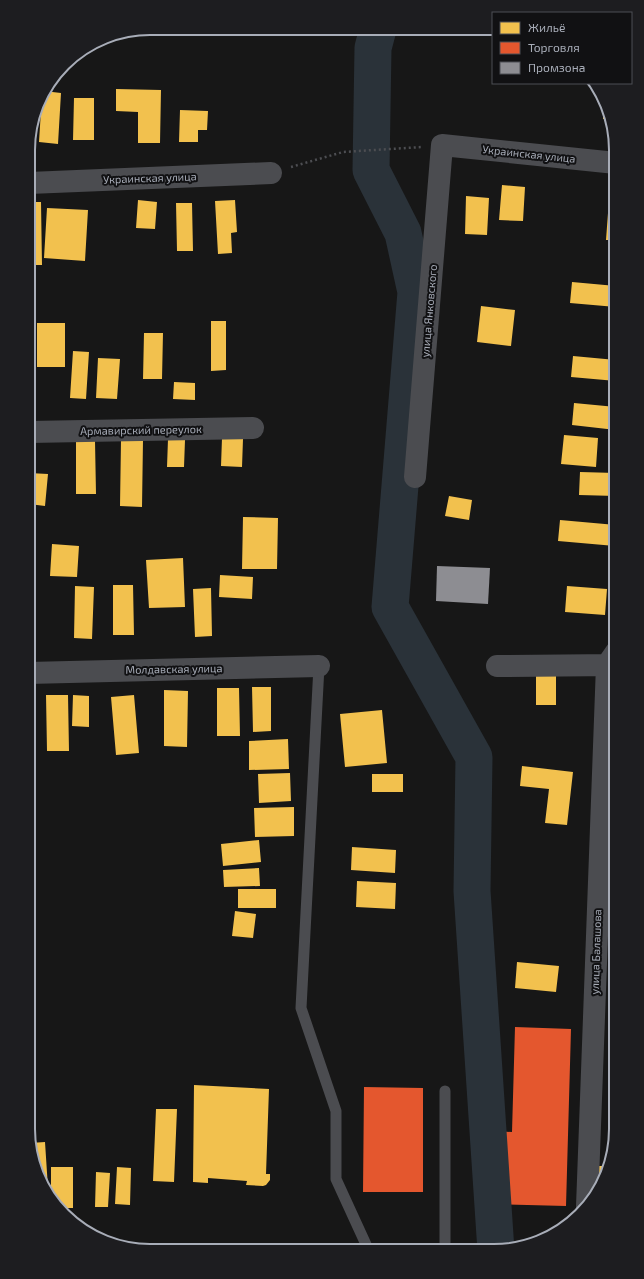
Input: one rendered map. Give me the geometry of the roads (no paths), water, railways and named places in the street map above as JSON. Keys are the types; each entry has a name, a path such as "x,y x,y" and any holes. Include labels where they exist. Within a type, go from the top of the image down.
{"street":[{"name":"Украинская улица","path":"442,145 609,162"},
{"name":"улица Янковского","path":"415,477 442,145"},
{"name":"Украинская улица","path":"35,182 271,173"},
{"name":"Армавирский переулок","path":"35,432 253,428"},
{"path":"497,666 609,660"},
{"name":"Молдавская улица","path":"35,673 319,666"},
{"name":"улица Балашова","path":"588,1196 609,744"}],"lane":[{"path":"319,666 301,1008 336,1112 336,1179 367,1244"},
{"path":"445,1091 445,1244"}],"waterway":[{"path":"376,35 373,48 371,170 403,233 416,292 390,607 474,757 472,891 496,1244"}]}
